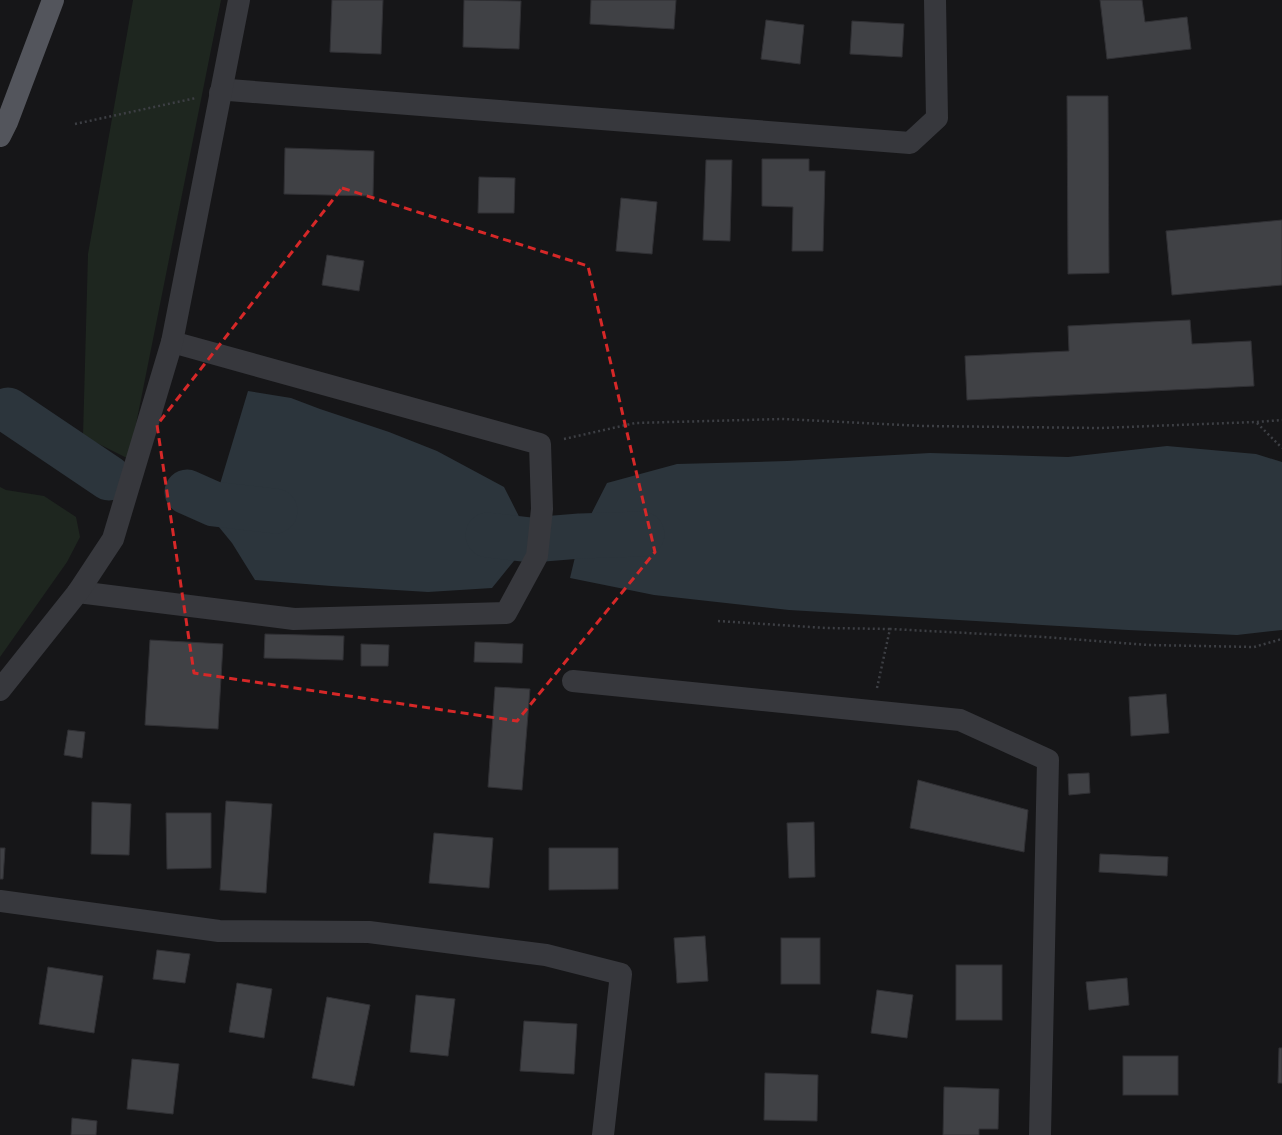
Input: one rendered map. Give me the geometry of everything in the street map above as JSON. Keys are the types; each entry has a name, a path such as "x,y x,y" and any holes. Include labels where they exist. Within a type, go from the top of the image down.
{"main road":[{"path":"0,136 7,122 53,0"}],"lane":[{"path":"0,690 78,592 113,539 172,342 239,0"},
{"path":"220,93 229,90 910,143 937,118 935,0"},
{"path":"78,592 294,619 506,613 537,556 542,510 540,444 172,342"},
{"path":"573,681 960,720 1048,760 1040,1135"},
{"path":"0,901 219,931 369,932 546,955 621,974 603,1135"}],"path":[{"path":"75,124 220,93"},
{"path":"540,444 635,423 658,422 782,419 923,426 1100,428 1282,420"},
{"path":"1256,422 1282,448"},
{"path":"718,621 826,628 890,629 1044,637 1148,645 1254,647 1282,640"},
{"path":"877,688 890,629"}],"highlighted area":[{"path":"342,188 588,266 655,552 517,721 194,673 157,425"}],"shaded area":[{"path":"133,0 221,0 129,459 83,436 88,254"},
{"path":"248,391 291,398 389,432 437,451 504,487 531,540 492,588 428,592 255,580 232,543 214,521 214,504"},
{"path":"1167,446 1256,454 1282,462 1282,630 1237,635 789,610 654,595 570,578 580,536 607,483 677,464 787,461 930,453 1068,457"},
{"path":"0,487 6,490 44,496 76,517 80,537 67,562 0,657"}],"building":[{"path":"332,0 383,0 381,54 330,52"},
{"path":"464,0 521,1 519,49 463,47"},
{"path":"591,0 676,0 674,29 590,24"},
{"path":"1100,0 1142,0 1145,22 1187,17 1191,49 1107,59"},
{"path":"766,20 804,25 800,64 761,59"},
{"path":"852,21 904,24 902,57 850,54"},
{"path":"1067,96 1108,96 1109,273 1068,274"},
{"path":"285,148 374,151 373,196 284,194"},
{"path":"762,159 809,159 809,171 825,171 823,251 792,251 793,207 762,206"},
{"path":"706,160 732,160 730,241 703,240"},
{"path":"479,177 515,178 514,213 478,213"},
{"path":"621,198 657,202 652,254 616,251"},
{"path":"1282,220 1282,285 1172,295 1166,231"},
{"path":"327,255 364,261 359,291 322,285"},
{"path":"1190,320 1192,344 1251,341 1254,386 967,400 965,356 1069,351 1068,326"},
{"path":"265,634 344,636 343,660 264,658"},
{"path":"150,640 223,644 218,729 145,725"},
{"path":"475,642 523,644 522,663 474,662"},
{"path":"361,644 389,645 388,666 361,666"},
{"path":"495,687 530,689 522,790 488,787"},
{"path":"1166,694 1169,733 1131,736 1129,697"},
{"path":"68,730 85,732 82,758 64,755"},
{"path":"1089,773 1090,793 1069,795 1068,774"},
{"path":"918,780 1028,810 1024,852 910,828"},
{"path":"226,801 272,804 266,893 220,890"},
{"path":"92,802 131,804 129,855 91,854"},
{"path":"166,813 211,813 211,868 167,869"},
{"path":"814,822 815,877 789,878 787,823"},
{"path":"434,833 493,838 489,888 429,883"},
{"path":"0,848 5,848 3,879 0,879"},
{"path":"549,848 618,848 618,889 549,890"},
{"path":"1100,854 1168,857 1167,876 1099,872"},
{"path":"705,936 708,981 677,983 674,938"},
{"path":"781,938 820,938 820,984 781,984"},
{"path":"157,950 190,954 185,983 153,979"},
{"path":"956,965 1002,965 1002,1020 956,1020"},
{"path":"48,967 103,976 94,1033 39,1024"},
{"path":"1127,978 1129,1005 1089,1010 1086,982"},
{"path":"237,983 272,989 264,1038 229,1032"},
{"path":"877,990 913,995 907,1038 871,1033"},
{"path":"416,995 455,999 448,1056 410,1052"},
{"path":"327,997 370,1005 354,1086 312,1078"},
{"path":"524,1021 577,1024 574,1074 520,1071"},
{"path":"1279,1048 1282,1048 1282,1083 1278,1083"},
{"path":"1123,1056 1178,1056 1178,1095 1123,1095"},
{"path":"132,1059 179,1064 173,1114 127,1109"},
{"path":"765,1073 818,1075 817,1121 764,1120"},
{"path":"944,1087 999,1089 998,1129 979,1129 979,1135 943,1135"},
{"path":"72,1118 97,1121 96,1135 71,1135"}],"waterway":[{"path":"8,410 109,478"},
{"path":"187,492 214,504 275,511"},
{"path":"488,535 531,540 580,536 642,534"}]}
